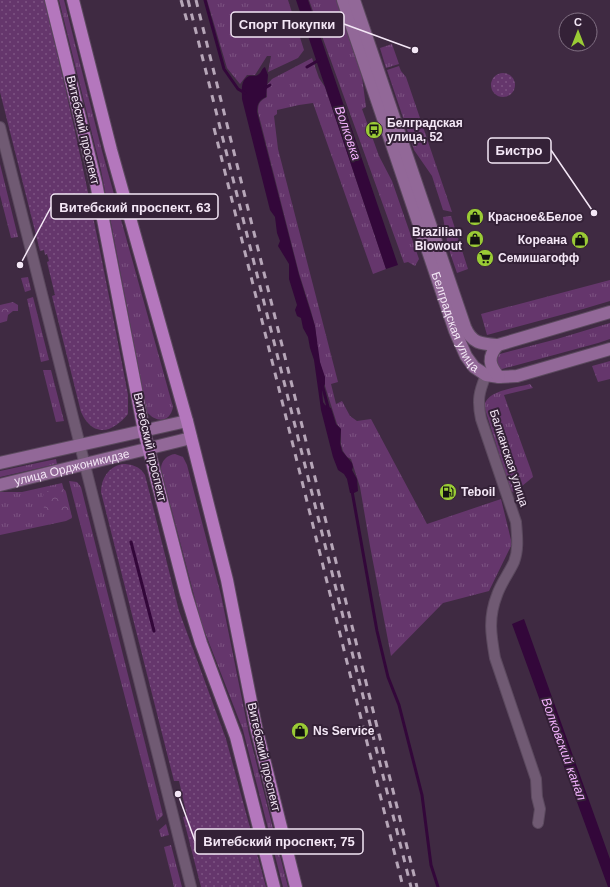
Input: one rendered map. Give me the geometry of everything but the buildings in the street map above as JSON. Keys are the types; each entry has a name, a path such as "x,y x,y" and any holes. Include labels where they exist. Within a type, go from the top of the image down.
{"main road":[{"name":"Витебский проспект","path":"51,0 96,183 144,431 191,613 235,733 274,887"},
{"name":"Витебский проспект","path":"73,0 111,150 187,422 227,580 256,727 296,887"}],"street":[{"name":"Белградская улица","path":"342,0 462,348 474,367 486,375 499,378"},
{"name":"Белградская улица","path":"354,0 465,328 468,335 475,341 498,345"},
{"path":"0,128 191,887"},
{"path":"610,312 498,345 491,356 491,363 493,370 499,378 517,376 610,349"},
{"name":"Балканская улица","path":"486,375 478,395 480,419 516,522 517,539 517,550 514,560 497,595 490,624 495,658 536,779 540,809 538,823"},
{"name":"улица Орджоникидзе","path":"0,463 187,422"},
{"name":"улица Орджоникидзе","path":"0,485 191,438"}],"green space":[{"path":"0,0 44,0 68,98 128,395 128,414 120,423 110,429 99,430 93,427 87,422 81,412 52,296 55,295 47,262 49,261 44,250 40,251 0,92"},
{"path":"59,0 64,0 102,151 173,407 166,419 162,420 154,418 147,412 101,170"},
{"path":"207,0 288,0 304,50 298,58 268,72 271,56 267,56 255,75 247,75 240,84 227,68"},
{"path":"309,0 336,0 362,77 366,107 362,109 379,156 392,181 419,259 415,266 408,262 404,263"},
{"path":"392,44 399,64 386,68 380,48"},
{"path":"312,58 319,78 325,87 386,269 373,274 313,103 277,110 277,114 274,116 278,149 338,382 331,384 336,404 342,401 350,416 357,421 371,419 427,524 501,499 512,544 489,591 443,603 391,656 360,487 351,459 347,457 343,451 341,444 341,429 337,424 325,386 325,378 318,354 315,326 299,273 258,112 260,103 267,97 266,86 272,79"},
{"path":"399,66 406,77 452,212 443,210 432,176 414,150 387,70"},
{"path":"503,73 512,76 515,85 512,94 503,97 494,94 491,85 494,76"},
{"path":"0,164 18,237 11,238 0,195"},
{"path":"451,216 468,269 457,273 448,247 443,217"},
{"path":"28,277 31,290 25,292 21,278"},
{"path":"610,280 610,301 487,335 481,314"},
{"path":"33,297 49,360 41,362 27,299"},
{"path":"13,302 18,305 18,311 13,311 8,315 7,321 0,323 0,305"},
{"path":"610,323 610,339 598,343 502,369 499,369 493,360 496,355"},
{"path":"610,361 610,379 598,382 592,366"},
{"path":"43,370 51,370 64,421 56,422"},
{"path":"530,384 533,388 504,395 533,477 516,491 511,492 484,406 490,396 496,393 510,388"},
{"path":"175,454 183,457 187,465 221,595 249,734 288,887 283,887 243,730 201,622 161,469 162,463 165,459"},
{"path":"56,459 57,464 0,477 0,471"},
{"path":"122,464 135,466 141,469 145,475 179,611 226,739 266,887 201,887 183,817 187,816 179,781 174,781 101,492 102,483 106,474 113,468"},
{"path":"69,481 77,482 81,487 163,815 157,821"},
{"path":"62,483 72,518 66,521 0,535 0,492 22,492"},
{"path":"59,488 65,490 66,492 72,517 57,516 44,508 42,501 44,492"},
{"path":"166,824 169,835 161,837 159,830"},
{"path":"171,845 182,887 174,887 164,847"}],"water":[{"name":"Волковка","path":"296,0 308,0 398,265 386,269"},
{"path":"265,67 268,75 266,97 259,103 257,112 299,275 315,326 320,362 325,377 325,384 322,390 323,402 331,408 336,424 341,429 340,443 342,451 352,463 352,470 357,479 358,491 354,493 350,493 347,479 344,474 338,470 333,457 321,410 314,360 301,318 297,316 295,310 297,305 289,279 289,264 278,246 280,241 277,233 275,217 270,210 242,99 242,86 244,80 249,76 258,75"},
{"name":"Волковский канал","path":"524,619 610,859 610,887 608,887 512,624"}],"waterway":[{"path":"205,0 224,69 238,89 245,93"},
{"path":"307,67 319,60"},
{"path":"265,88 270,85"},
{"path":"322,384 328,407"},
{"path":"352,491 377,631 388,677 399,705 422,795 431,865 438,887"},
{"path":"131,542 154,631"}],"railway":[{"path":"181,0 187,21"},
{"path":"188,0 411,887"},
{"path":"196,0 417,887"},
{"path":"214,128 403,887"}],"place":[{"name":"Спорт Покупки","path":"415,50"},
{"name":"Белградская улица, 52","path":"374,130"},
{"name":"Бистро","path":"594,213"},
{"name":"Красное&Белое","path":"475,217"},
{"name":"Brazilian Blowout","path":"475,239"},
{"name":"Кореана","path":"580,240"},
{"name":"Семишагофф","path":"485,258"},
{"name":"Витебский проспект, 63","path":"20,265"},
{"name":"Teboil","path":"448,492"},
{"name":"Ns Service","path":"300,731"},
{"name":"Витебский проспект, 75","path":"178,794"}]}
